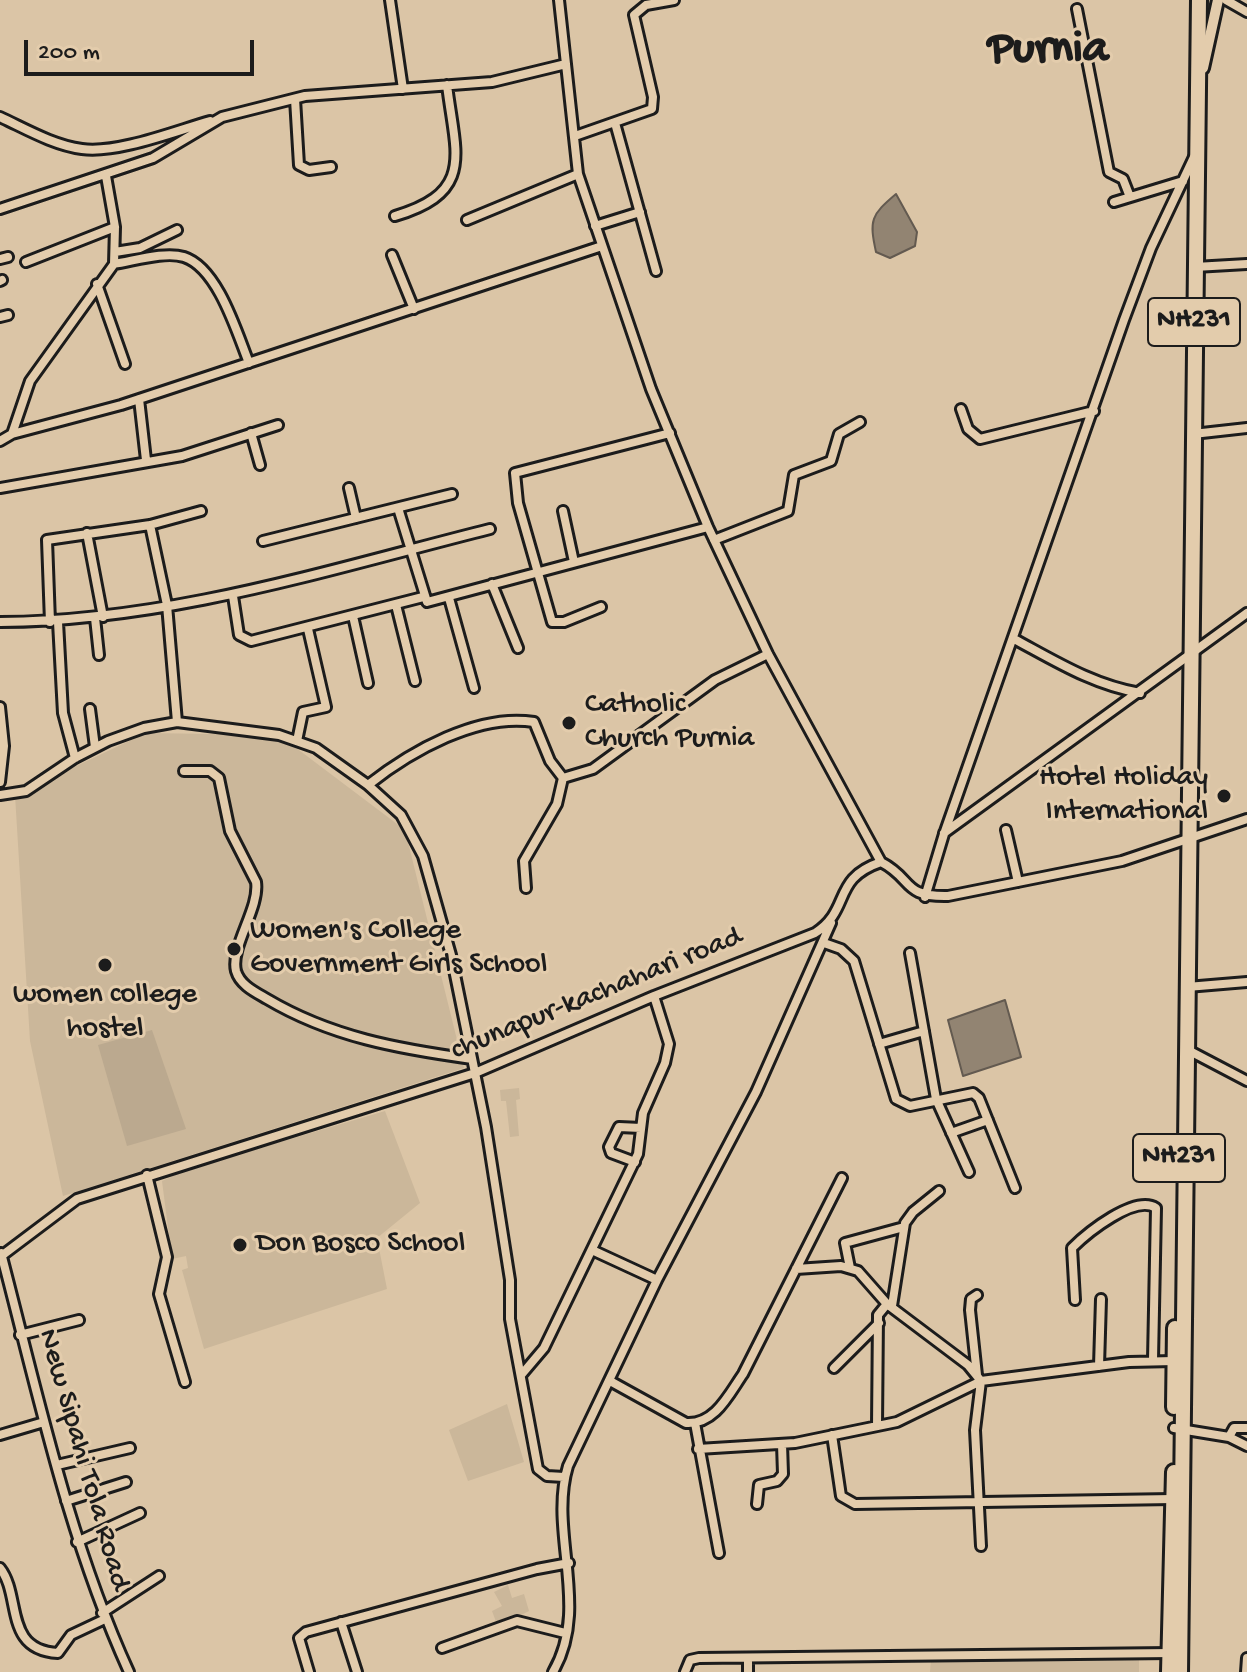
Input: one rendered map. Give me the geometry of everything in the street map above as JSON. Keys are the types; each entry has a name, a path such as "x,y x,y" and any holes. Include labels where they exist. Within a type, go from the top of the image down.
{"highway":[{"name":"NH231","path":"1180,1672 1175,1653 1173,1499 1178,1429 1174,1361 1186,987 1185,840 1199,0"},
{"name":"NH231","path":"1169,1672 1175,1653 1184,1049"}],"street":[{"path":"390,0 403,89"},
{"path":"559,0 578,174 670,433 708,527 768,654 881,862 914,892 925,897 948,896 1122,861 1247,819"},
{"path":"575,136 648,112 654,106 634,15 646,5 674,0"},
{"path":"1198,90 1218,0"},
{"path":"1226,0 1247,12"},
{"path":"1077,9 1109,172 1123,179 1130,197"},
{"path":"0,117 45,139 81,149 102,150 295,99 492,82 566,64"},
{"path":"395,216 420,208 454,177 457,164 447,85"},
{"path":"295,99 299,165 309,170 331,167"},
{"path":"0,209 153,158 222,117"},
{"path":"615,123 656,271"},
{"path":"925,897 944,834 1146,263 1196,153"},
{"path":"467,220 578,174"},
{"path":"12,434 30,381 114,264 115,227 106,176"},
{"path":"1114,202 1183,181"},
{"path":"595,226 640,212"},
{"path":"26,262 115,227"},
{"path":"115,252 140,248 177,230"},
{"path":"0,441 12,434 139,399 602,246"},
{"path":"392,255 414,309"},
{"path":"114,264 174,256 193,262 218,289 249,363"},
{"path":"1195,267 1247,264"},
{"path":"97,284 125,364"},
{"path":"139,399 146,460"},
{"path":"961,409 972,435 980,439 1094,411"},
{"path":"714,540 788,511 794,475 831,461 839,434 860,422"},
{"path":"0,488 182,456 278,425"},
{"path":"1192,434 1247,428"},
{"path":"251,433 260,465"},
{"path":"601,607 564,622 552,622 518,503 515,473 670,433"},
{"path":"349,488 356,518"},
{"path":"263,541 452,494"},
{"path":"398,508 427,602 539,569 708,527"},
{"path":"75,758 63,713 45,543 50,538 150,525 201,511"},
{"path":"563,511 574,562"},
{"path":"150,525 167,607 177,722"},
{"path":"0,622 54,622 99,617 233,596 490,529"},
{"path":"87,533 99,617 99,655"},
{"path":"492,584 518,648"},
{"path":"233,596 237,627 244,640 308,629 423,597"},
{"path":"449,598 474,688"},
{"path":"396,605 415,681"},
{"path":"944,834 1140,693 1189,651 1247,613"},
{"path":"353,616 368,683"},
{"path":"297,741 303,712 326,707 308,629"},
{"path":"1014,639 1075,673 1112,688 1140,693"},
{"path":"563,778 593,769 715,680 768,654"},
{"path":"0,707 4,746 0,780"},
{"path":"90,709 95,747"},
{"path":"368,785 390,768 465,729 496,720 534,722 550,761 563,778"},
{"path":"0,795 26,791 75,758 130,732 177,722 260,732 316,748 368,785 401,815 423,856 451,955 475,1073 510,1280 510,1319 538,1469 547,1476 564,1477"},
{"path":"184,771 210,771 219,778 230,831 256,882 235,965 244,985 306,1021 346,1035 388,1047 472,1059"},
{"path":"526,888 524,861 557,804 563,778"},
{"path":"1006,830 1018,882"},
{"path":"553,1672 565,1633 569,1563 563,1508 564,1477 657,1280 753,1097 838,913 842,891 851,878 881,862"},
{"name":"chunapur-kachahari road","path":"1,1255 77,1199 147,1175 284,1136 475,1073 654,996 815,933 831,923"},
{"path":"824,943 841,949 854,961 901,1104 910,1106 973,1093 988,1120 1015,1188"},
{"path":"910,953 936,1099 969,1172"},
{"path":"1186,987 1247,982"},
{"path":"522,1374 544,1348 635,1162 647,1100 665,1063 669,1044 654,996"},
{"path":"879,1044 924,1031"},
{"path":"1184,1049 1247,1081"},
{"path":"951,1133 988,1120"},
{"path":"635,1162 611,1153 609,1147 619,1127 641,1128"},
{"path":"147,1175 167,1257 159,1294 185,1382"},
{"path":"610,1381 686,1423 695,1423 717,1410 743,1374 842,1178"},
{"path":"877,1426 880,1311 890,1305 904,1227 913,1212 939,1191"},
{"path":"1075,1300 1072,1248 1122,1212 1144,1204 1156,1208 1153,1360"},
{"path":"850,1268 845,1243 904,1227"},
{"path":"592,1250 657,1280"},
{"name":"New Sipahi Tola Road","path":"1,1255 77,1542 103,1616 129,1672"},
{"path":"796,1269 850,1268 858,1271 890,1305 979,1378"},
{"path":"977,1295 971,1299 970,1310 979,1378 975,1430 981,1546"},
{"path":"1099,1366 1101,1299"},
{"path":"20,1335 79,1320"},
{"path":"834,1368 879,1323"},
{"path":"698,1449 782,1444 877,1426 911,1417 979,1378 1153,1360 1174,1361"},
{"path":"0,1435 44,1422"},
{"path":"695,1423 719,1553"},
{"path":"1229,1437 1234,1428 1247,1428"},
{"path":"1178,1429 1229,1437 1247,1446"},
{"path":"832,1435 837,1483 846,1501 1173,1499"},
{"path":"757,1504 759,1485 777,1481 783,1474 782,1444"},
{"path":"57,1465 130,1448"},
{"path":"66,1501 126,1482"},
{"path":"77,1542 140,1513"},
{"path":"309,1672 299,1643 301,1634 569,1563"},
{"path":"0,1568 7,1580 17,1624 26,1640 39,1648 58,1653 71,1635 159,1576"},
{"path":"442,1648 517,1621 565,1633"},
{"path":"341,1622 357,1672"},
{"path":"685,1672 690,1660 1175,1653"},
{"path":"1246,1672 1247,1658"},
{"path":"748,1659 748,1672"}],"shaded area":[{"path":"896,194 917,232 915,246 890,258 876,252 873,225 881,207"},
{"name":"Women's College Government Girls School","path":"146,733 279,735 405,830 464,1068 63,1196 30,1041 15,795"},
{"path":"1005,1000 1021,1057 963,1076 948,1020"},
{"path":"152,1030 186,1129 127,1146 98,1045"},
{"path":"519,1088 520,1099 516,1100 519,1136 510,1137 506,1101 501,1101 500,1090"},
{"path":"385,1111 420,1203 377,1238 387,1289 204,1349 182,1270 188,1268 186,1256 172,1259 162,1181 189,1169"},
{"path":"507,1404 524,1462 468,1481 449,1430"},
{"path":"508,1585 512,1598 524,1594 529,1611 498,1627 492,1611 502,1606 494,1592"},
{"path":"931,1658 1139,1658 1139,1672 930,1672"}],"place":[{"name":"Catholic Church Purnia","path":"569,723"},
{"name":"Hotel Holiday International","path":"1224,796"},
{"name":"Women's College Government Girls School","path":"234,949"},
{"name":"women college hostel","path":"105,965"},
{"name":"Don Bosco School","path":"240,1245"}],"district":[{"name":"Purnia","path":"1048,52"}]}
